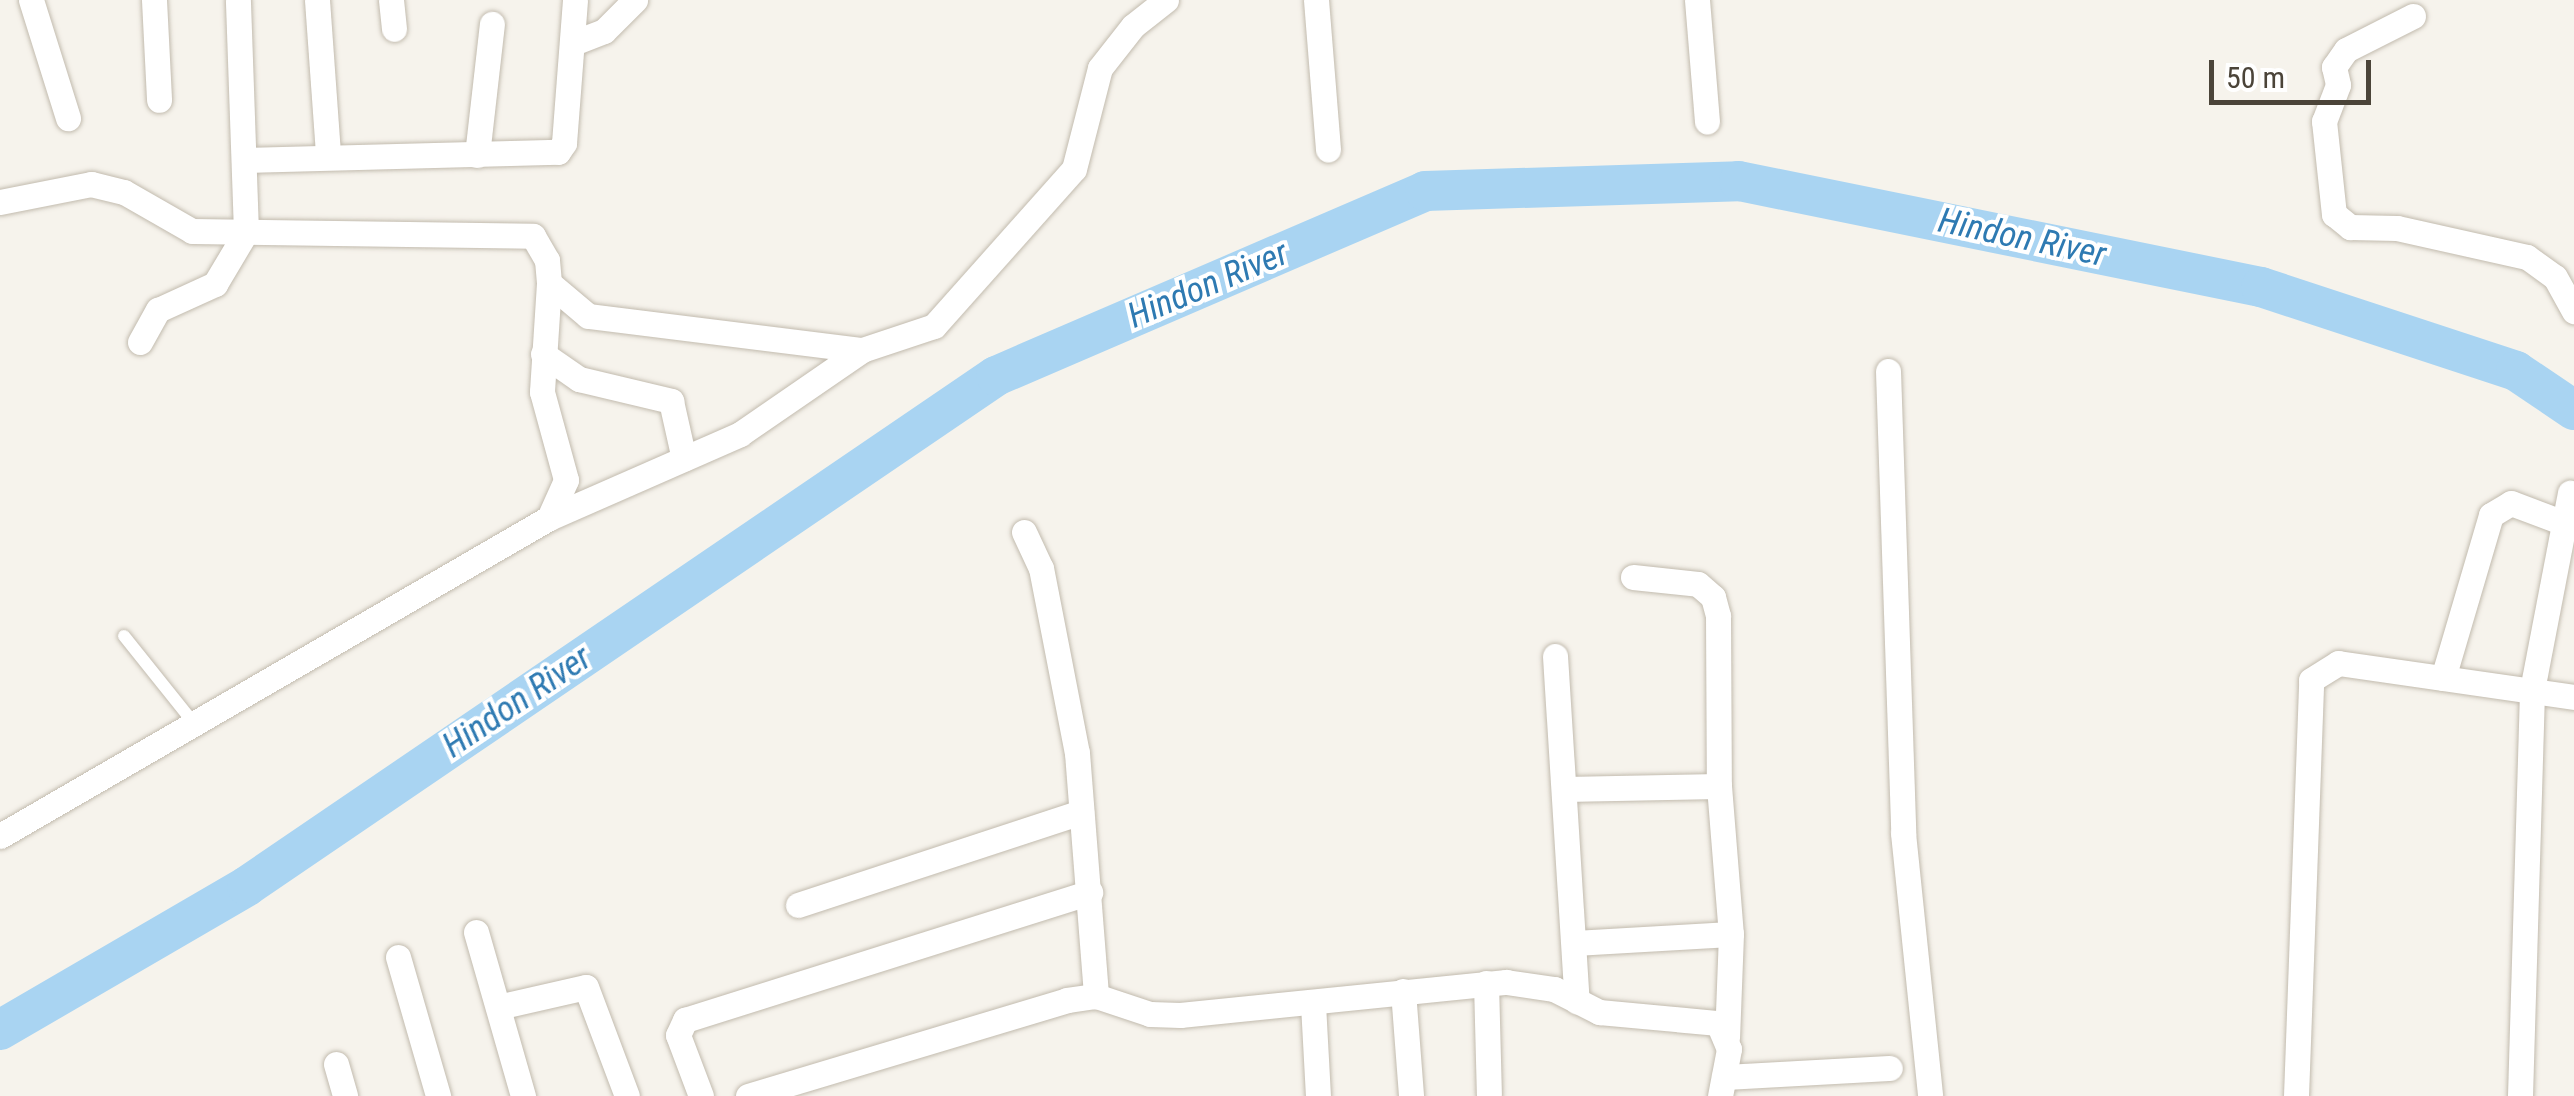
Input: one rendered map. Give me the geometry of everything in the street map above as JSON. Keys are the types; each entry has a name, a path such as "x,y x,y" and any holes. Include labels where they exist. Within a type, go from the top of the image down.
{"street":[{"path":"31,0 68,118"},
{"path":"154,0 159,100"},
{"path":"140,342 158,310 216,284 246,232 238,0"},
{"path":"317,0 328,156"},
{"path":"391,0 394,30"},
{"path":"244,160 558,152 564,143 575,0"},
{"path":"573,43 604,31 634,0"},
{"path":"0,836 548,518 740,434 862,350 934,326 1001,244 1049,201 1074,169 1100,68 1132,26 1166,0"},
{"path":"1316,0 1328,150"},
{"path":"1697,0 1707,122"},
{"path":"2412,16 2337,60 2336,95 2324,121 2334,214 2350,227 2397,228 2527,256 2556,277 2574,311"},
{"path":"476,155 492,24"},
{"path":"0,202 108,186 192,231 524,233 540,242 549,283 542,392 566,480 548,518"},
{"path":"549,283 588,316 862,350"},
{"path":"543,354 579,379 671,401 684,459"},
{"path":"1888,371 1902,833 1930,1096"},
{"path":"2520,1096 2532,690 2570,492"},
{"path":"2443,678 2491,515 2512,504 2564,522"},
{"path":"1024,532 1040,568 1056,636 1090,892 1096,996"},
{"path":"1633,578 1698,584 1712,597 1719,786 1731,934 1722,1087 1890,1068"},
{"path":"1556,656 1577,1001"},
{"path":"2296,1096 2311,680 2338,663 2574,698"},
{"path":"1564,789 1719,786"},
{"path":"798,904 1081,812"},
{"path":"701,1096 678,1035 685,1020 1090,892"},
{"path":"476,932 523,1096"},
{"path":"1574,943 1731,934"},
{"path":"398,958 438,1096"},
{"path":"748,1096 1013,1014 1096,996 1150,1014 1314,1004 1486,983 1530,984 1599,1012 1704,1017 1727,1036"},
{"path":"1486,983 1489,1094"},
{"path":"498,1008 586,987 627,1096"},
{"path":"1403,991 1411,1096"},
{"path":"1314,1004 1318,1096"},
{"path":"336,1064 345,1096"}],"lane":[{"path":"124,636 193,722"}],"waterway":[{"name":"Hindon River","path":"0,1030 247,886 996,376 1425,191 1739,181 2261,287 2516,371 2574,410"}]}
